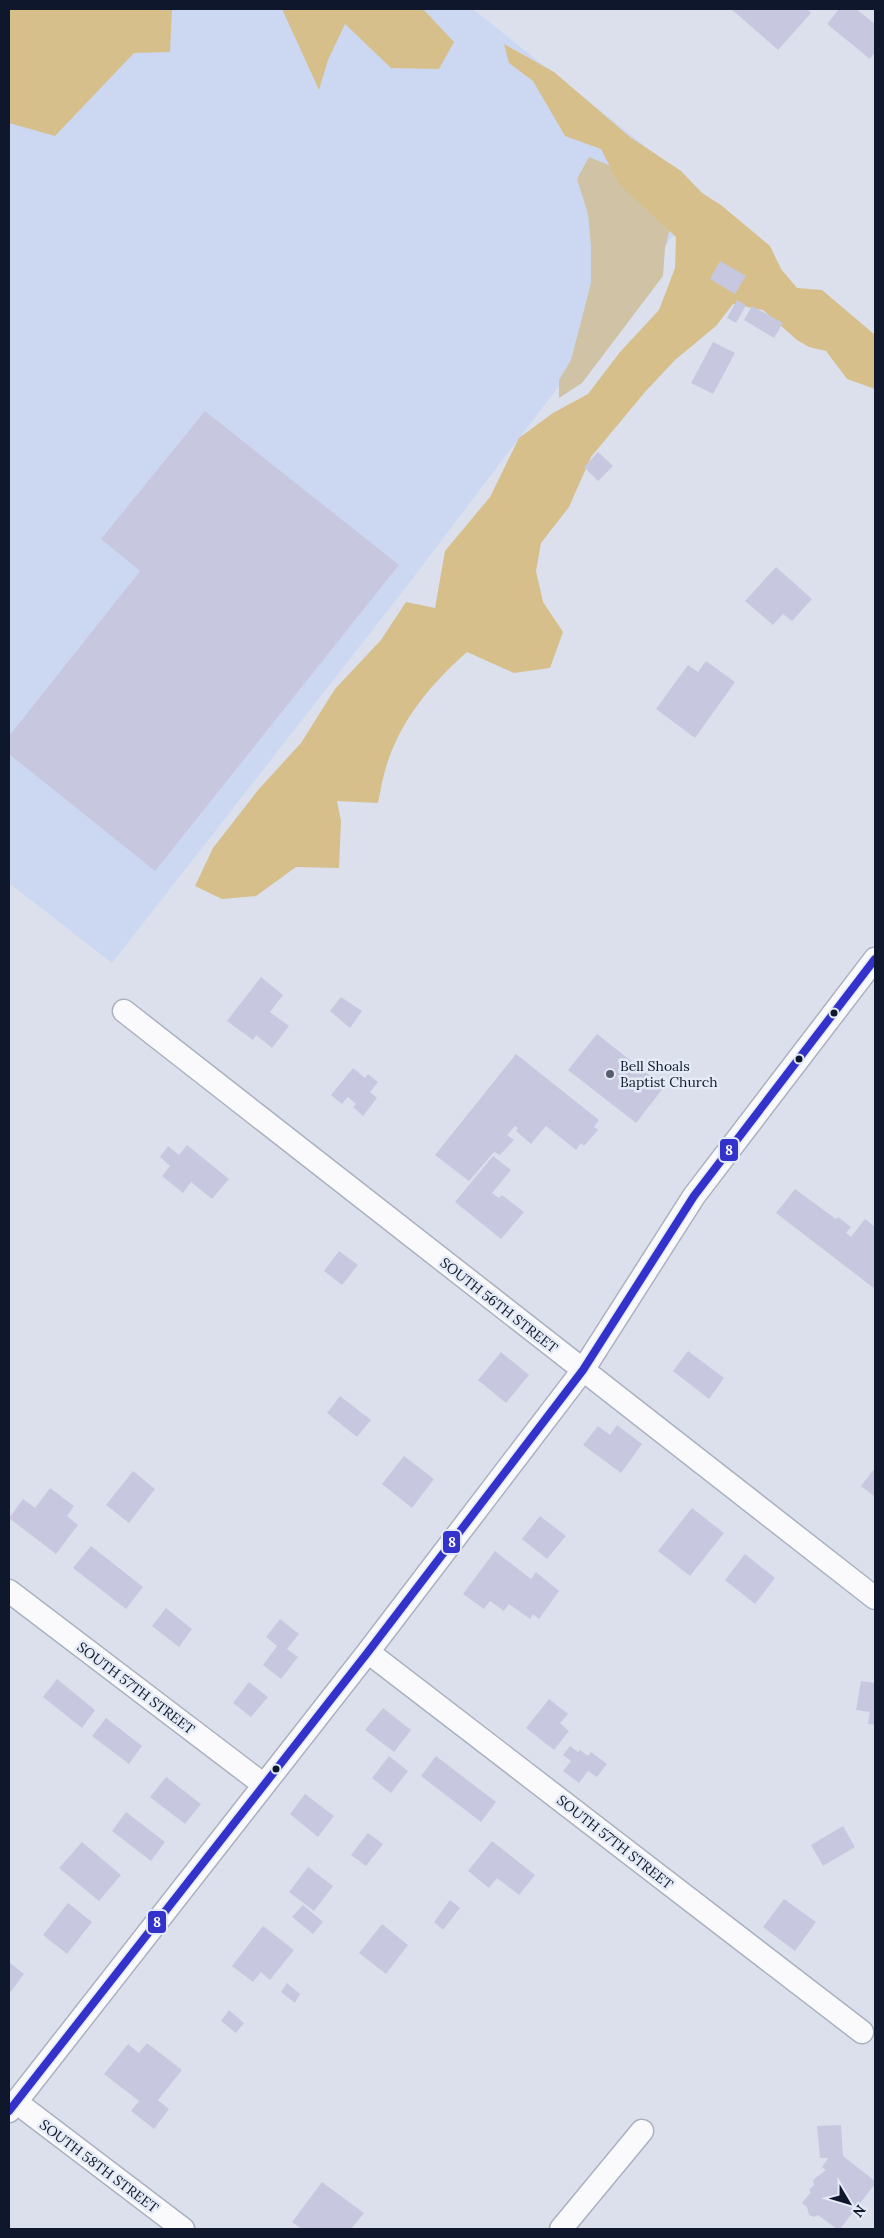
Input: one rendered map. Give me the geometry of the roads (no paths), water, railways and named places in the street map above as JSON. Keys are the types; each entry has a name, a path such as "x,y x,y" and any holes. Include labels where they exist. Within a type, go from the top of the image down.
{"street":[{"path":"12,2107 368,1652 583,1370 694,1196 875,959"},
{"name":"SOUTH 56TH STREET","path":"124,1011 875,1598"},
{"name":"SOUTH 57TH STREET","path":"9,1592 264,1785"},
{"name":"SOUTH 57TH STREET","path":"368,1652 862,2032"},
{"name":"SOUTH 58TH STREET","path":"12,2107 182,2229"},
{"path":"560,2229 642,2131"}],"place":[{"name":"Bell Shoals Baptist Church","path":"610,1074"}]}
